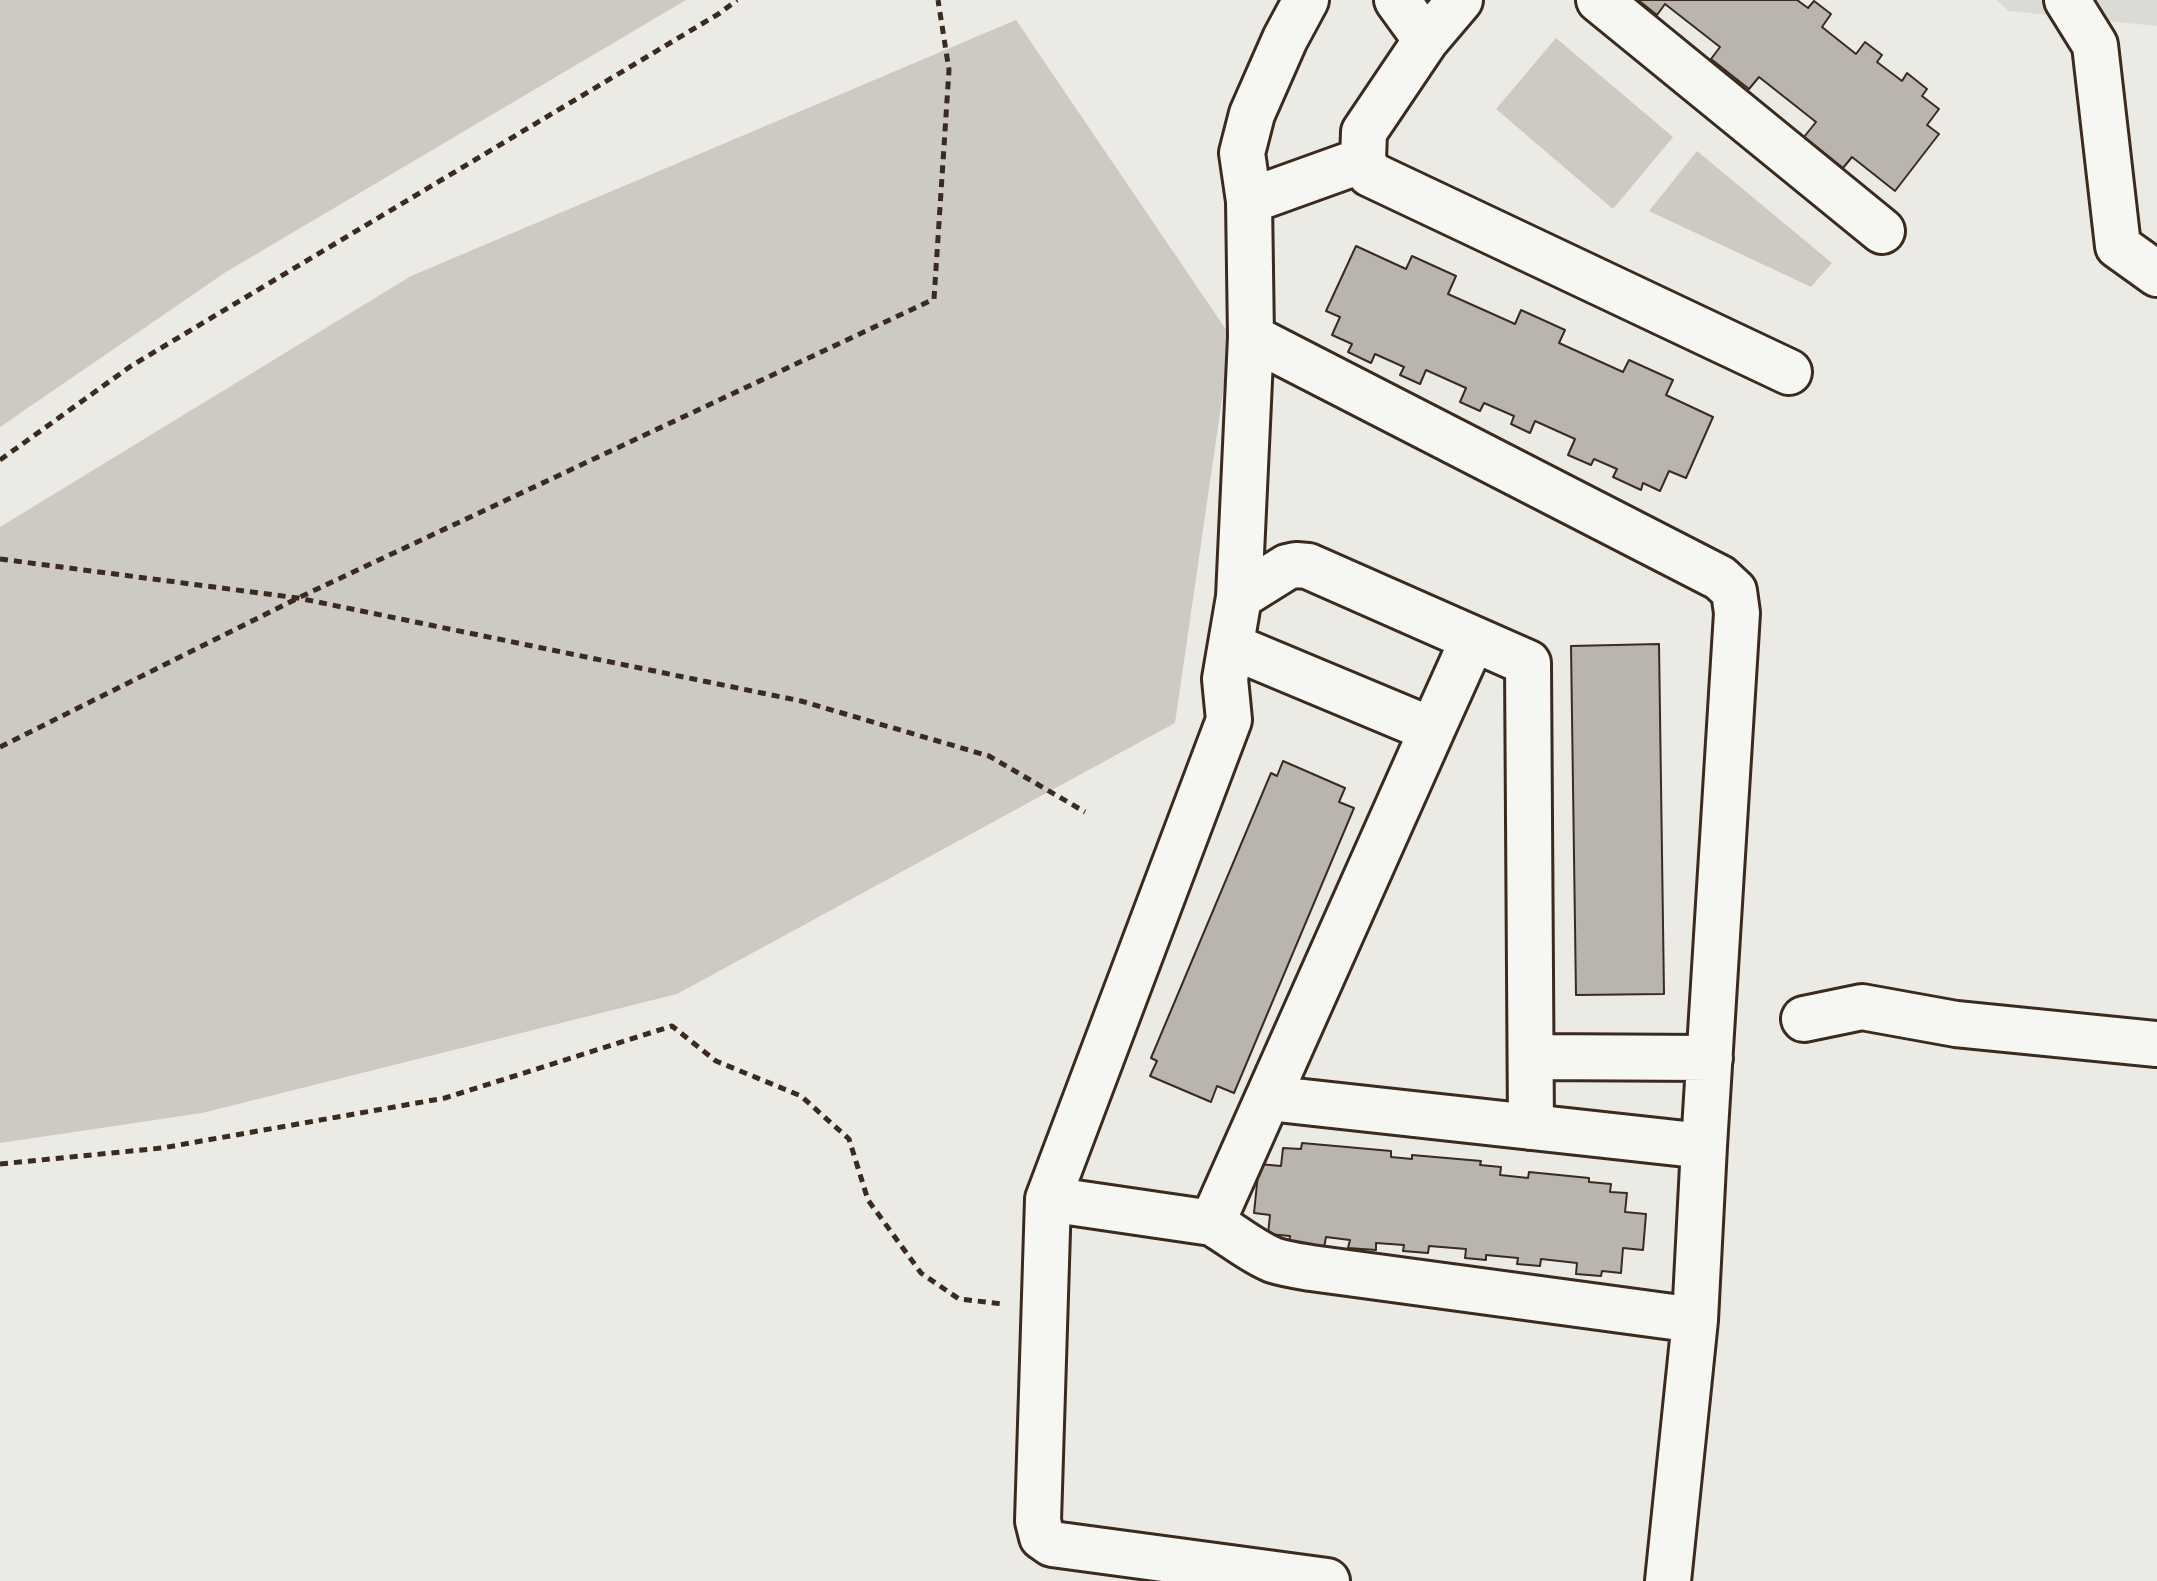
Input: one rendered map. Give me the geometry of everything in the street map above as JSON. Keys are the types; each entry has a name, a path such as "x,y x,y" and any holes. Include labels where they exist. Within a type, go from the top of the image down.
{"lane":[{"path":"1306,0 1252,114 1242,153 1249,201 1251,337 1239,597 1225,679 1229,720 1048,1199 1038,1521 1042,1537 1052,1544 1327,1581"},
{"path":"1397,0 1426,40"},
{"path":"1460,0 1426,40 1364,132 1363,160 1370,174 1789,372"},
{"path":"1599,0 1882,231"},
{"path":"2067,0 2095,45 2118,246 2157,274"},
{"path":"1249,201 1363,160"},
{"path":"1251,337 1720,578 1734,591 1737,613 1695,1320 1668,1581"},
{"path":"1239,597 1287,567 1308,566 1528,663 1531,1127"},
{"path":"1212,1223 1473,639"},
{"path":"1231,646 1432,730"},
{"path":"1804,1019 1862,1007 1956,1024 2157,1044"},
{"path":"1531,1057 1710,1058"},
{"path":"1268,1098 1704,1146"},
{"path":"1048,1199 1212,1223 1275,1260 1311,1268 1695,1320"}],"path":[{"path":"0,460 131,366 737,0"},
{"path":"0,747 298,598 934,299 949,70 938,0"},
{"path":"0,559 298,598 801,701 989,756 1085,812"},
{"path":"0,1164 162,1148 445,1098 672,1026 716,1061 801,1096 849,1139 868,1200 921,1273 959,1299 1044,1308"}],"shaded area":[{"path":"0,0 686,0 226,272 0,427"},
{"path":"1996,0 2157,0 2157,26 2009,11"},
{"path":"1016,20 1231,337 1175,723 677,994 202,1113 0,1143 0,527 411,276"},
{"path":"1556,38 1673,137 1613,209 1496,109"},
{"path":"1697,151 1832,263 1811,287 1649,211"}],"building":[{"path":"1638,0 1797,0 1808,8 1814,1 1831,14 1822,27 1856,54 1865,42 1882,55 1877,62 1902,81 1907,73 1927,89 1922,96 1939,109 1927,125 1939,134 1895,191 1852,157 1843,168 1804,137 1816,122 1759,77 1749,89 1711,59 1720,47 1665,4 1657,15"},
{"path":"1356,246 1406,269 1412,256 1456,276 1448,294 1515,324 1521,310 1565,330 1559,343 1623,372 1629,360 1673,380 1666,395 1713,417 1686,478 1669,471 1660,491 1643,483 1641,490 1613,477 1617,469 1594,459 1591,465 1568,455 1575,439 1535,421 1530,433 1511,424 1514,416 1484,403 1480,411 1460,402 1466,388 1426,370 1420,384 1400,375 1404,367 1375,354 1371,363 1348,352 1352,344 1332,335 1340,317 1326,311"},
{"path":"1659,644 1664,994 1576,995 1571,646"},
{"path":"1283,761 1345,788 1339,802 1354,808 1234,1093 1217,1086 1211,1102 1150,1076 1157,1061 1151,1058 1271,773 1277,776"},
{"path":"1302,1143 1391,1151 1391,1157 1412,1159 1412,1155 1481,1161 1480,1165 1501,1167 1500,1175 1528,1178 1529,1172 1589,1178 1589,1182 1611,1184 1610,1192 1627,1193 1625,1212 1646,1214 1643,1250 1623,1248 1621,1273 1602,1271 1601,1276 1576,1274 1577,1263 1541,1259 1540,1266 1517,1264 1518,1258 1486,1255 1486,1260 1465,1258 1466,1249 1429,1246 1428,1253 1403,1251 1404,1245 1376,1243 1376,1250 1348,1248 1350,1240 1326,1237 1324,1248 1289,1244 1290,1236 1268,1234 1270,1215 1254,1213 1259,1164 1281,1166 1283,1148 1301,1149"}]}
